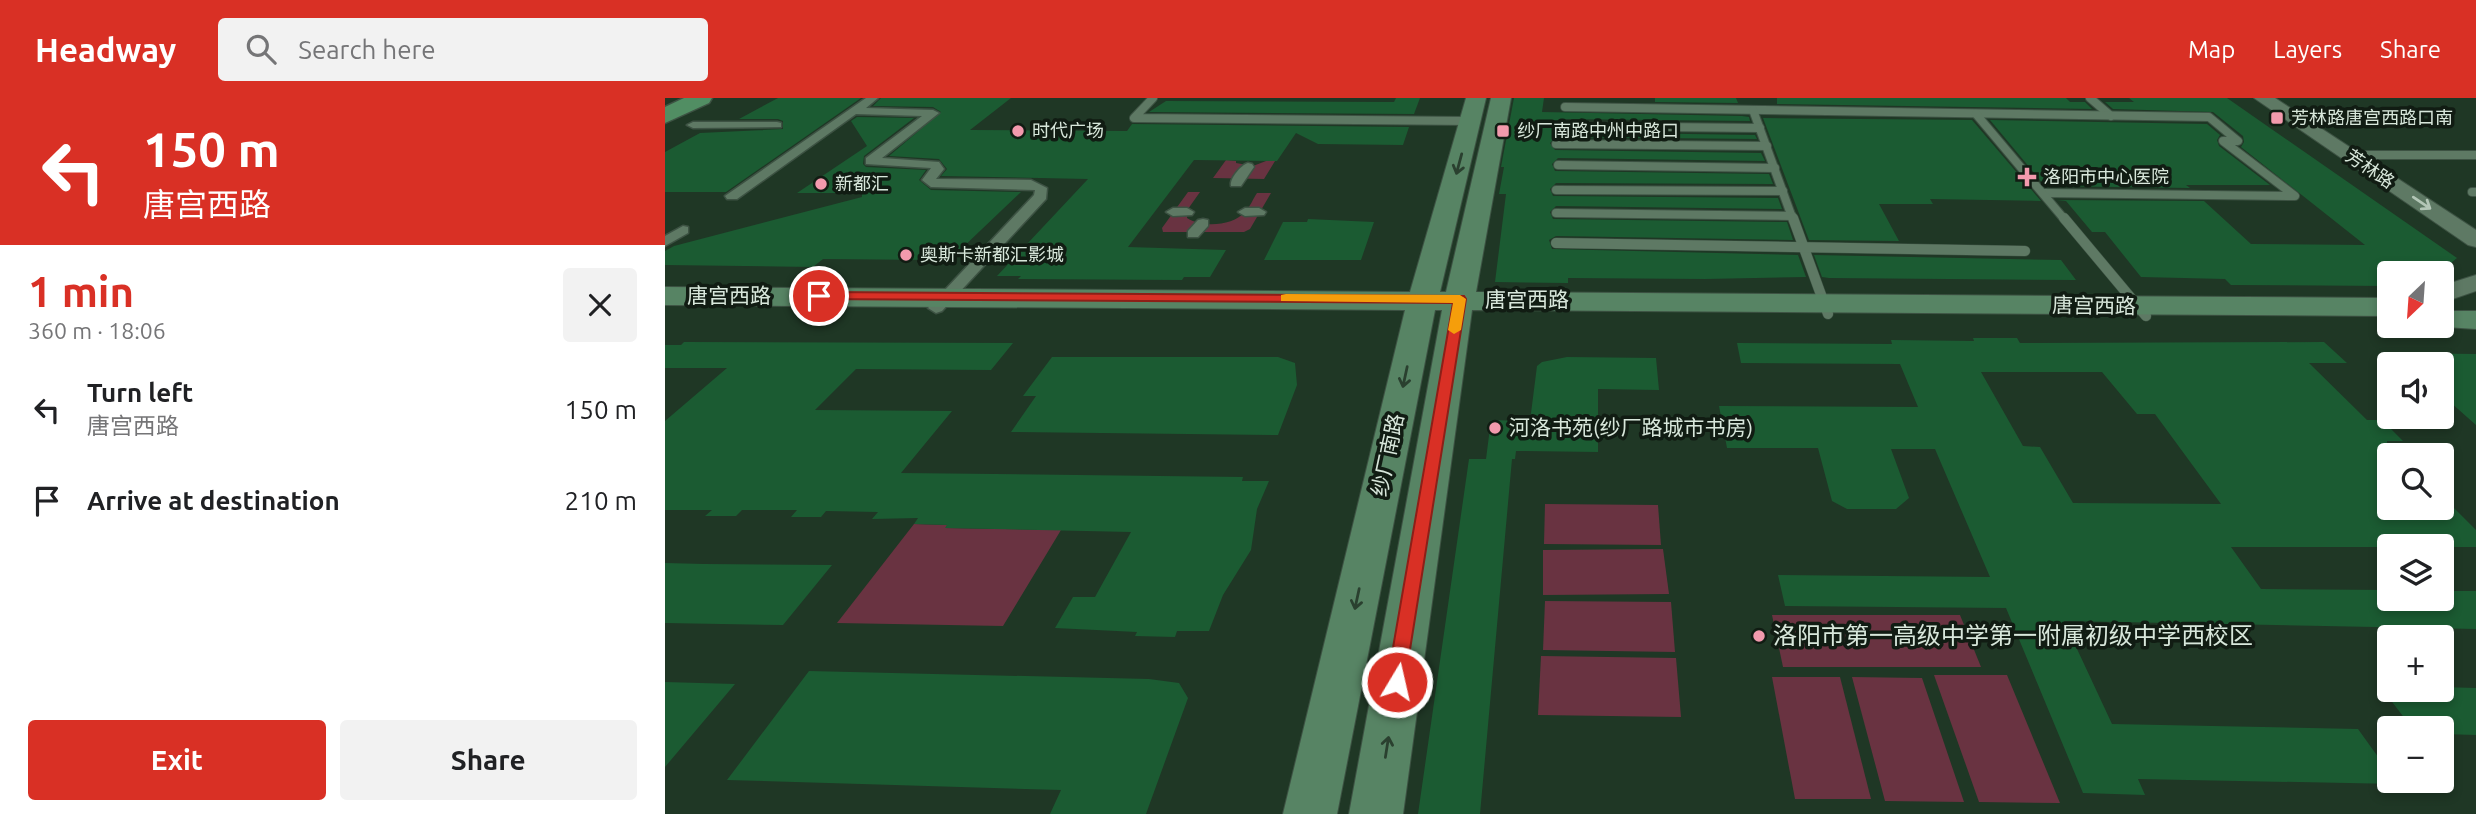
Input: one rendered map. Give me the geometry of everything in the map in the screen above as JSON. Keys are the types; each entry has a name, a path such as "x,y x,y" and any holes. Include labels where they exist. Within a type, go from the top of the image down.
{"main road":[{"path":"665,103 676,98"},
{"path":"665,116 701,98"},
{"name":"纱厂南路","path":"1310,814 1440,305 1501,98"},
{"name":"纱厂南路","path":"1376,814 1440,305 1473,110"},
{"name":"唐宫西路","path":"665,296 942,302 2142,311 2377,309"},
{"name":"唐宫西路","path":"665,307 942,302"},
{"path":"2454,307 2476,306"},
{"path":"2454,320 2476,320"}],"street":[{"path":"733,196 873,98"},
{"name":"芳林路","path":"2263,98 2476,240"},
{"path":"854,111 933,113 870,162 935,165 938,169 928,180 931,183 1031,184 1041,188 1041,196 942,302"},
{"path":"693,125 777,125"},
{"path":"1236,183 1248,167"},
{"path":"665,242 683,230"},
{"path":"2454,290 2476,282"}],"lane":[{"path":"1153,98 1133,118 1473,110"},
{"path":"2090,98 2112,116"},
{"path":"1566,107 2209,117 2238,141 2223,141 2295,196 2044,192"},
{"path":"1753,110 1826,308"},
{"path":"1976,114 2142,311"},
{"path":"1559,126 1760,128"},
{"path":"1556,144 1767,146"},
{"path":"2350,155 2476,156"},
{"path":"1557,165 1775,168"},
{"path":"1556,190 1783,191"},
{"path":"1556,213 1793,216"},
{"path":"1556,243 2025,251"}],"shaded area":[{"path":"1226,160 1253,166 1275,161 1264,179 1213,178"},
{"path":"1188,192 1200,192 1188,209 1187,218 1209,224 1225,223 1240,217 1257,193 1271,193 1250,229 1244,232 1163,232 1162,228"},
{"path":"1545,504 1658,505 1661,545 1544,544"},
{"path":"914,524 947,525 946,528 1061,530 1003,626 837,623"},
{"path":"1663,549 1669,594 1543,595 1543,550"},
{"path":"1545,601 1671,602 1675,652 1543,650"},
{"path":"1772,615 1960,615 1981,667 1783,667"},
{"path":"1541,656 1676,658 1681,717 1538,715"},
{"path":"1934,675 2007,675 2060,803 1979,802"},
{"path":"1772,677 1840,677 1871,799 1795,799"},
{"path":"1852,677 1922,678 1964,802 1885,801"}],"building":[{"path":"778,98 861,98 726,192 665,192 665,152 700,133 783,129 783,121 778,119 739,119"},
{"path":"881,98 1011,98 970,130 1127,131 1132,124 1409,127 1403,145 1318,144 1296,133 1277,161 1194,160 1128,247 1226,250 1210,277 1184,277 1182,280 1018,279 1021,276 997,276 1088,179 941,176 947,169 939,159 889,156 941,112 933,107 873,106"},
{"path":"1396,98 1420,98 1414,114 1149,112 1166,101 1394,102"},
{"path":"1514,98 1544,98 1542,112 1742,116 1749,117 1750,121 1559,119 1553,125 1558,132 1755,135 1757,139 1556,137 1550,143 1555,150 1761,153 1765,161 1558,158 1552,164 1555,171 1769,174 1773,184 1556,183 1550,189 1553,196 1778,198 1782,209 1556,206 1550,212 1553,219 1787,222 1793,240 1556,236 1549,240 1552,249 1798,255 1806,277 1568,278 1568,283 1495,282 1506,194 1499,194 1504,167 1501,167"},
{"path":"1655,98 1736,98 1738,103 1655,102"},
{"path":"1777,98 2066,98 2070,102 2085,102 2092,109 1777,104"},
{"path":"2129,98 2227,98 2457,258 2453,261 2377,261 2377,286 2231,285 2225,279 2141,277 2105,232 2092,232 2066,201 2057,200 2204,201 2251,244 2365,245 2241,147 2243,136 2213,112 2113,109 2105,102 2134,102"},
{"path":"857,117 914,118 864,156 863,164 866,167 926,170 919,180 931,190 1021,192 960,250 946,250 935,260 823,259 813,267 665,265 665,251 674,246 862,197 862,193 797,193 867,146 851,121"},
{"path":"1763,118 1972,120 2041,201 1930,199 1933,204 1879,204 1899,241 1809,240"},
{"path":"1990,120 2207,124 2220,135 2217,140 2219,146 2270,185 2186,185 2190,188 2045,186"},
{"path":"1308,219 1374,222 1361,260 1264,260 1283,222 1307,222"},
{"path":"1814,255 2061,260 2076,280 1829,278 1822,277"},
{"path":"1973,338 2017,338 2020,343 2324,342 2347,363 2309,363 2367,420 2377,420 2377,429 2391,429 2403,441 2377,443 2377,520 2454,520 2454,508 2476,530 2476,547 2454,547 2454,534 2377,534 2377,547 2231,547 2261,589 2377,590 2377,611 2454,611 2454,591 2476,591 2476,629 2454,629 2454,625 2377,627 2064,621 2112,724 2358,729 2377,755 2377,784 2138,779 2145,795 2083,793 2006,608 1785,606 1778,575 1990,577 1935,449 1891,449 1909,498 1896,509 1847,509 1832,501 1818,448 1727,448 1719,406 1918,407 1900,364 1741,363 1737,343 1892,344 1891,340 1974,341","holes":["1981,372 2102,372 2137,414 2155,414 2221,504 2073,503 2040,447 2023,446"]},
{"path":"684,342 1013,343 991,370 856,369 815,410 952,411 901,473 1243,477 1242,481 1269,481 1257,509 1251,550 1223,595 1209,631 1177,631 1175,637 1135,636 1137,632 1055,628 1073,597 1095,597 1131,532 945,528 947,525 914,524 918,518 872,519 878,512 826,511 821,517 791,517 797,510 742,510 736,516 705,516 712,510 665,510 665,421 727,368 665,368 665,345 681,345"},
{"path":"2454,354 2476,354 2476,425 2454,406"},
{"path":"1052,357 1278,357 1295,363 1297,385 1278,435 1011,432 1036,396 1023,396"},
{"path":"1567,357 1656,358 1659,390 1598,389 1598,452 1516,451 1515,459 1512,459 1480,814 1418,814 1469,459 1486,459 1491,420 1530,421 1537,366 1542,362"},
{"path":"665,563 832,565 783,625 665,623"},
{"path":"809,671 1149,679 1179,683 1188,698 1146,814 1050,814 1061,790 727,780"},
{"path":"665,682 735,684 665,767"},
{"path":"2454,687 2476,688 2476,735 2454,734 2454,716 2403,716 2392,702 2454,702"}],"slow traffic":[{"path":"1286,298 1460,299 1454,330"}],"place":[{"name":"芳林路唐宫西路口南","path":"2277,118"},
{"name":"时代广场","path":"1018,131"},
{"name":"纱厂南路中州中路口","path":"1503,131"},
{"name":"洛阳市中心医院","path":"2027,177"},
{"name":"新都汇","path":"821,184"},
{"name":"奥斯卡新都汇影城","path":"906,255"},
{"name":"河洛书苑(纱厂路城市书房)","path":"1495,428"},
{"name":"洛阳市第一高级中学第一附属初级中学西校区","path":"1759,636"}],"route":[{"path":"819,296 1460,299 1397,682"}]}
